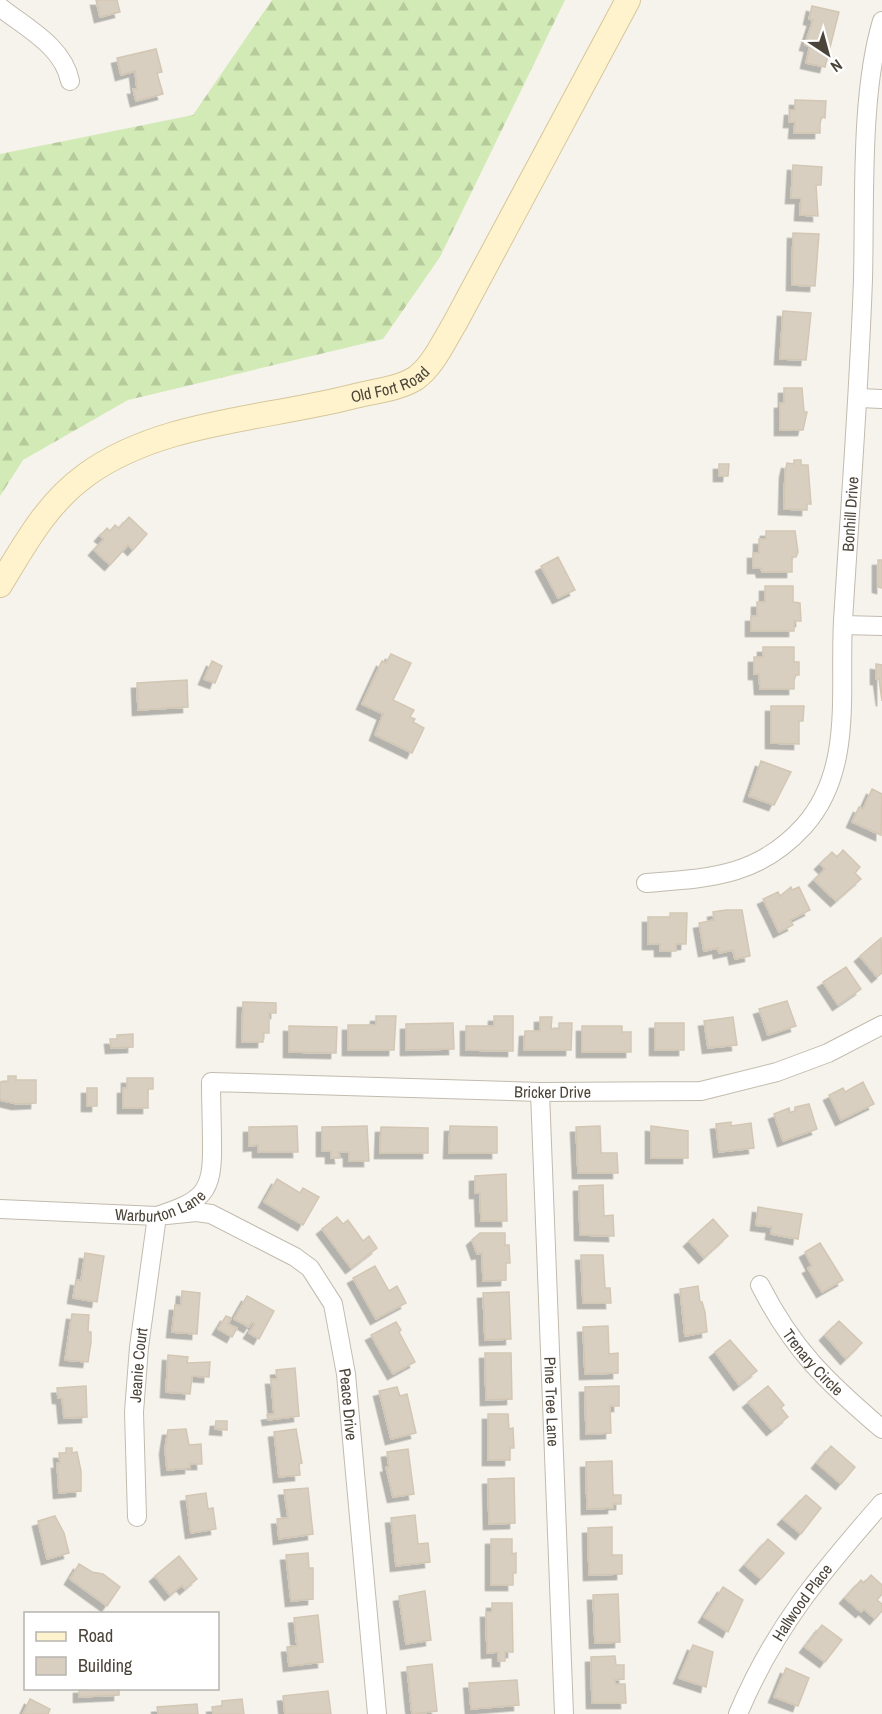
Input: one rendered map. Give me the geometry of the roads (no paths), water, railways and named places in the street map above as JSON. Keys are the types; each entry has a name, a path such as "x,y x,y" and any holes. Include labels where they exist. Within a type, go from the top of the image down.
{"main road":[{"name":"Old Fort Road","path":"0,585 48,508 85,475 129,449 173,434 343,399 407,383 417,377 428,366 455,323 628,0"}],"street":[{"path":"0,7 56,50 67,67 70,81"},
{"name":"Bonhill Drive","path":"646,883 711,878 740,872 765,859 804,826 820,804 831,780 840,750 843,625 874,178 872,76 882,21"},
{"path":"859,398 882,399"},
{"path":"843,625 882,626"},
{"name":"Bricker Drive","path":"211,1082 540,1092 701,1091 777,1072 828,1053 882,1025"},
{"name":"Warburton Lane","path":"0,1209 157,1216 192,1201 202,1194 212,1178 211,1082"},
{"name":"Pine Tree Lane","path":"540,1092 564,1714"},
{"name":"Peace Drive","path":"157,1216 196,1212 211,1214 295,1257 310,1268 331,1299 346,1374 377,1714"},
{"name":"Jeanie Court","path":"137,1517 134,1412 139,1347 157,1216"},
{"name":"Trenary Circle","path":"760,1285 778,1322 799,1351 820,1374 882,1429"},
{"name":"Hallwood Place","path":"738,1714 753,1678 780,1628 824,1570 882,1503"}]}
